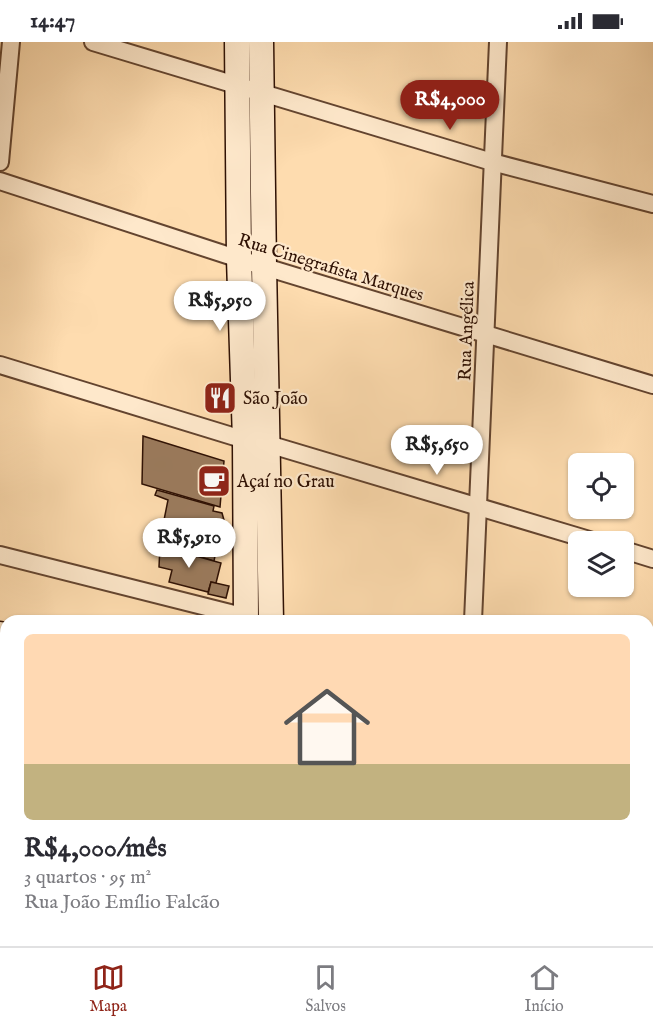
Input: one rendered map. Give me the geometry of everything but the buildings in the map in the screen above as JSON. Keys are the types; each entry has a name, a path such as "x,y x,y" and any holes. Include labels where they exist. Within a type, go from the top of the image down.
{"main road":[{"path":"237,42 239,259 271,615"},
{"path":"246,615 264,266 261,42"}],"street":[{"path":"0,162 11,42"},
{"path":"93,42 492,162 653,204"},
{"name":"Rua Angélica","path":"473,615 498,42"},
{"name":"Rua Cinegrafista Marques","path":"0,181 239,259 653,385"},
{"path":"0,365 568,533"},
{"path":"634,553 653,559"},
{"path":"0,555 231,615"}],"place":[{"name":"São João","path":"220,398"},
{"name":"Açaí no Grau","path":"214,481"}]}
